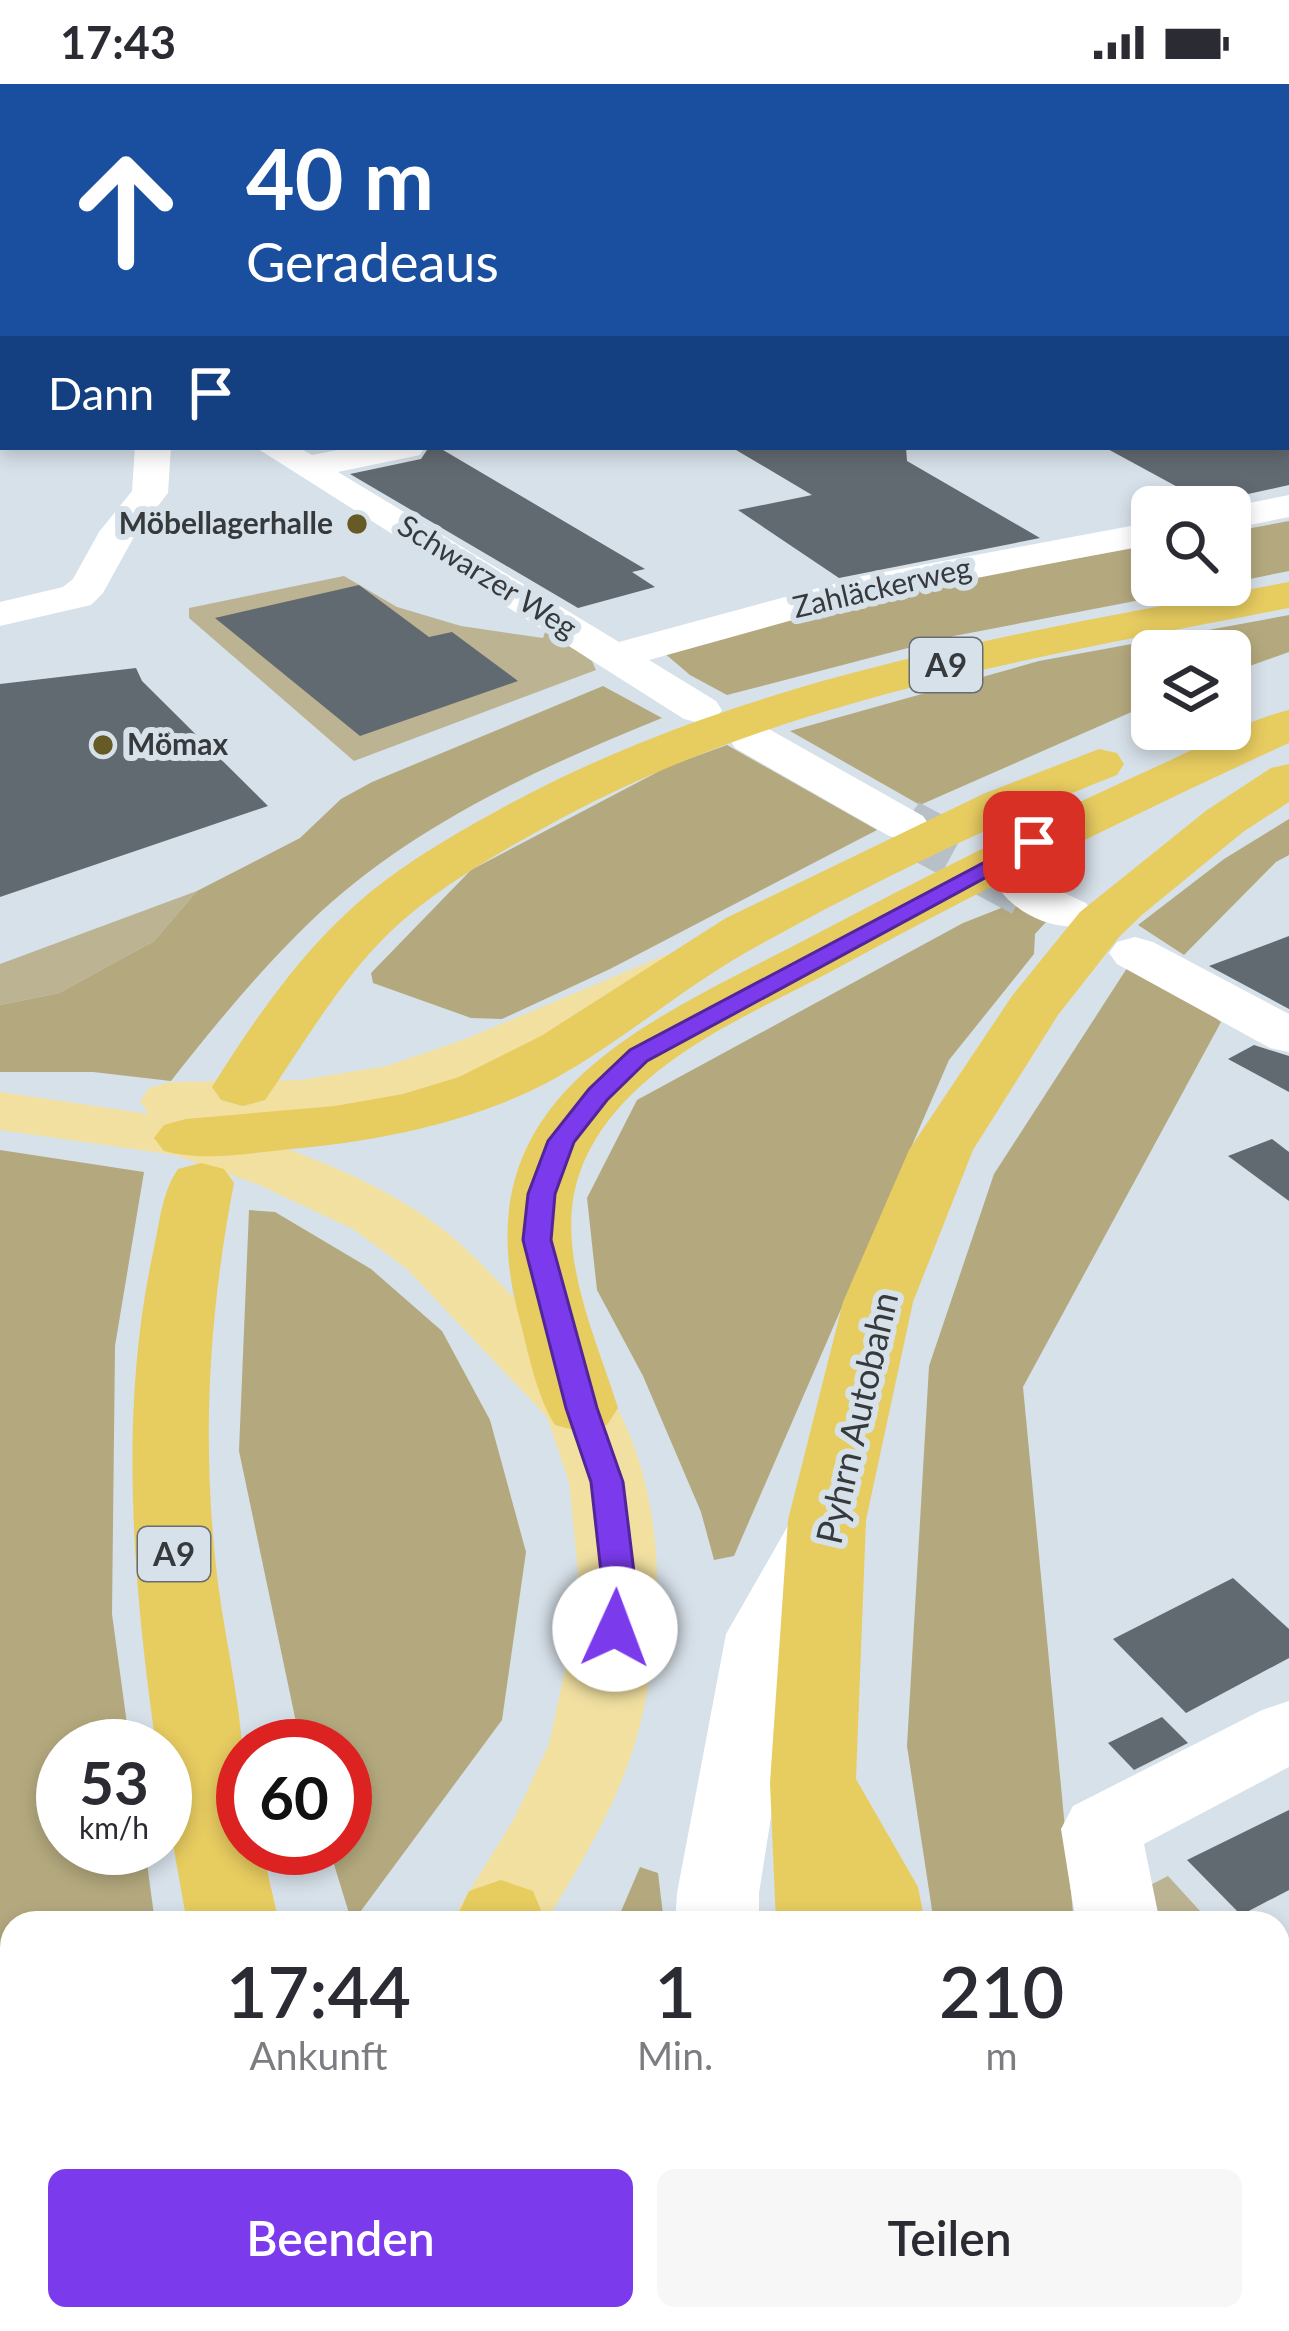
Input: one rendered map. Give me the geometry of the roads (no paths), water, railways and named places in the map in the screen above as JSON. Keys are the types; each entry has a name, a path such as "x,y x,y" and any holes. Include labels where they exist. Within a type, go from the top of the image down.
{"highway":[{"name":"A9","path":"243,1087 317,978 372,920 436,869 548,800 688,726 761,724 967,660 1289,595"},
{"path":"1251,707 1289,692"},
{"path":"293,1133 411,1112 484,1090 540,1062 693,959 910,858 1029,866 1289,725"},
{"path":"581,1408 537,1240 541,1194 561,1141 598,1094 638,1056 910,858 980,815 1140,750"},
{"name":"Pyhrn Autobahn","path":"821,1911 813,1783 827,1520 878,1302 941,1150 1034,1008 1069,939 1100,924 1129,927 1225,821 1289,779"},
{"name":"A9","path":"172,1138 185,1242 174,1334 174,1563 230,1911"},
{"path":"813,1783 873,1887 877,1911"}],"main road":[{"path":"0,1089 172,1138"},
{"path":"0,1111 172,1138 293,1133 376,1215 430,1254 581,1408 607,1482 617,1572 615,1629 592,1744 551,1836 505,1911"}],"street":[{"path":"0,614 93,602 150,493 152,450"},
{"path":"290,457 372,450"},
{"name":"Schwarzer Weg","path":"290,457 616,656 688,726"},
{"path":"1251,514 1289,506"},
{"name":"Zahläckerweg","path":"616,656 863,588 1131,537"},
{"path":"761,724 910,858"},
{"path":"1029,866 1069,939"},
{"path":"1129,927 1289,1036"},
{"path":"719,1911 763,1634 827,1520"},
{"path":"1113,1904 1101,1829 1281,1747"}],"tunnel":[{"path":"912,829 906,826 1025,890"}],"place":[{"name":"Möbellagerhalle","path":"357,524"},
{"name":"Mömax","path":"103,745"}]}
